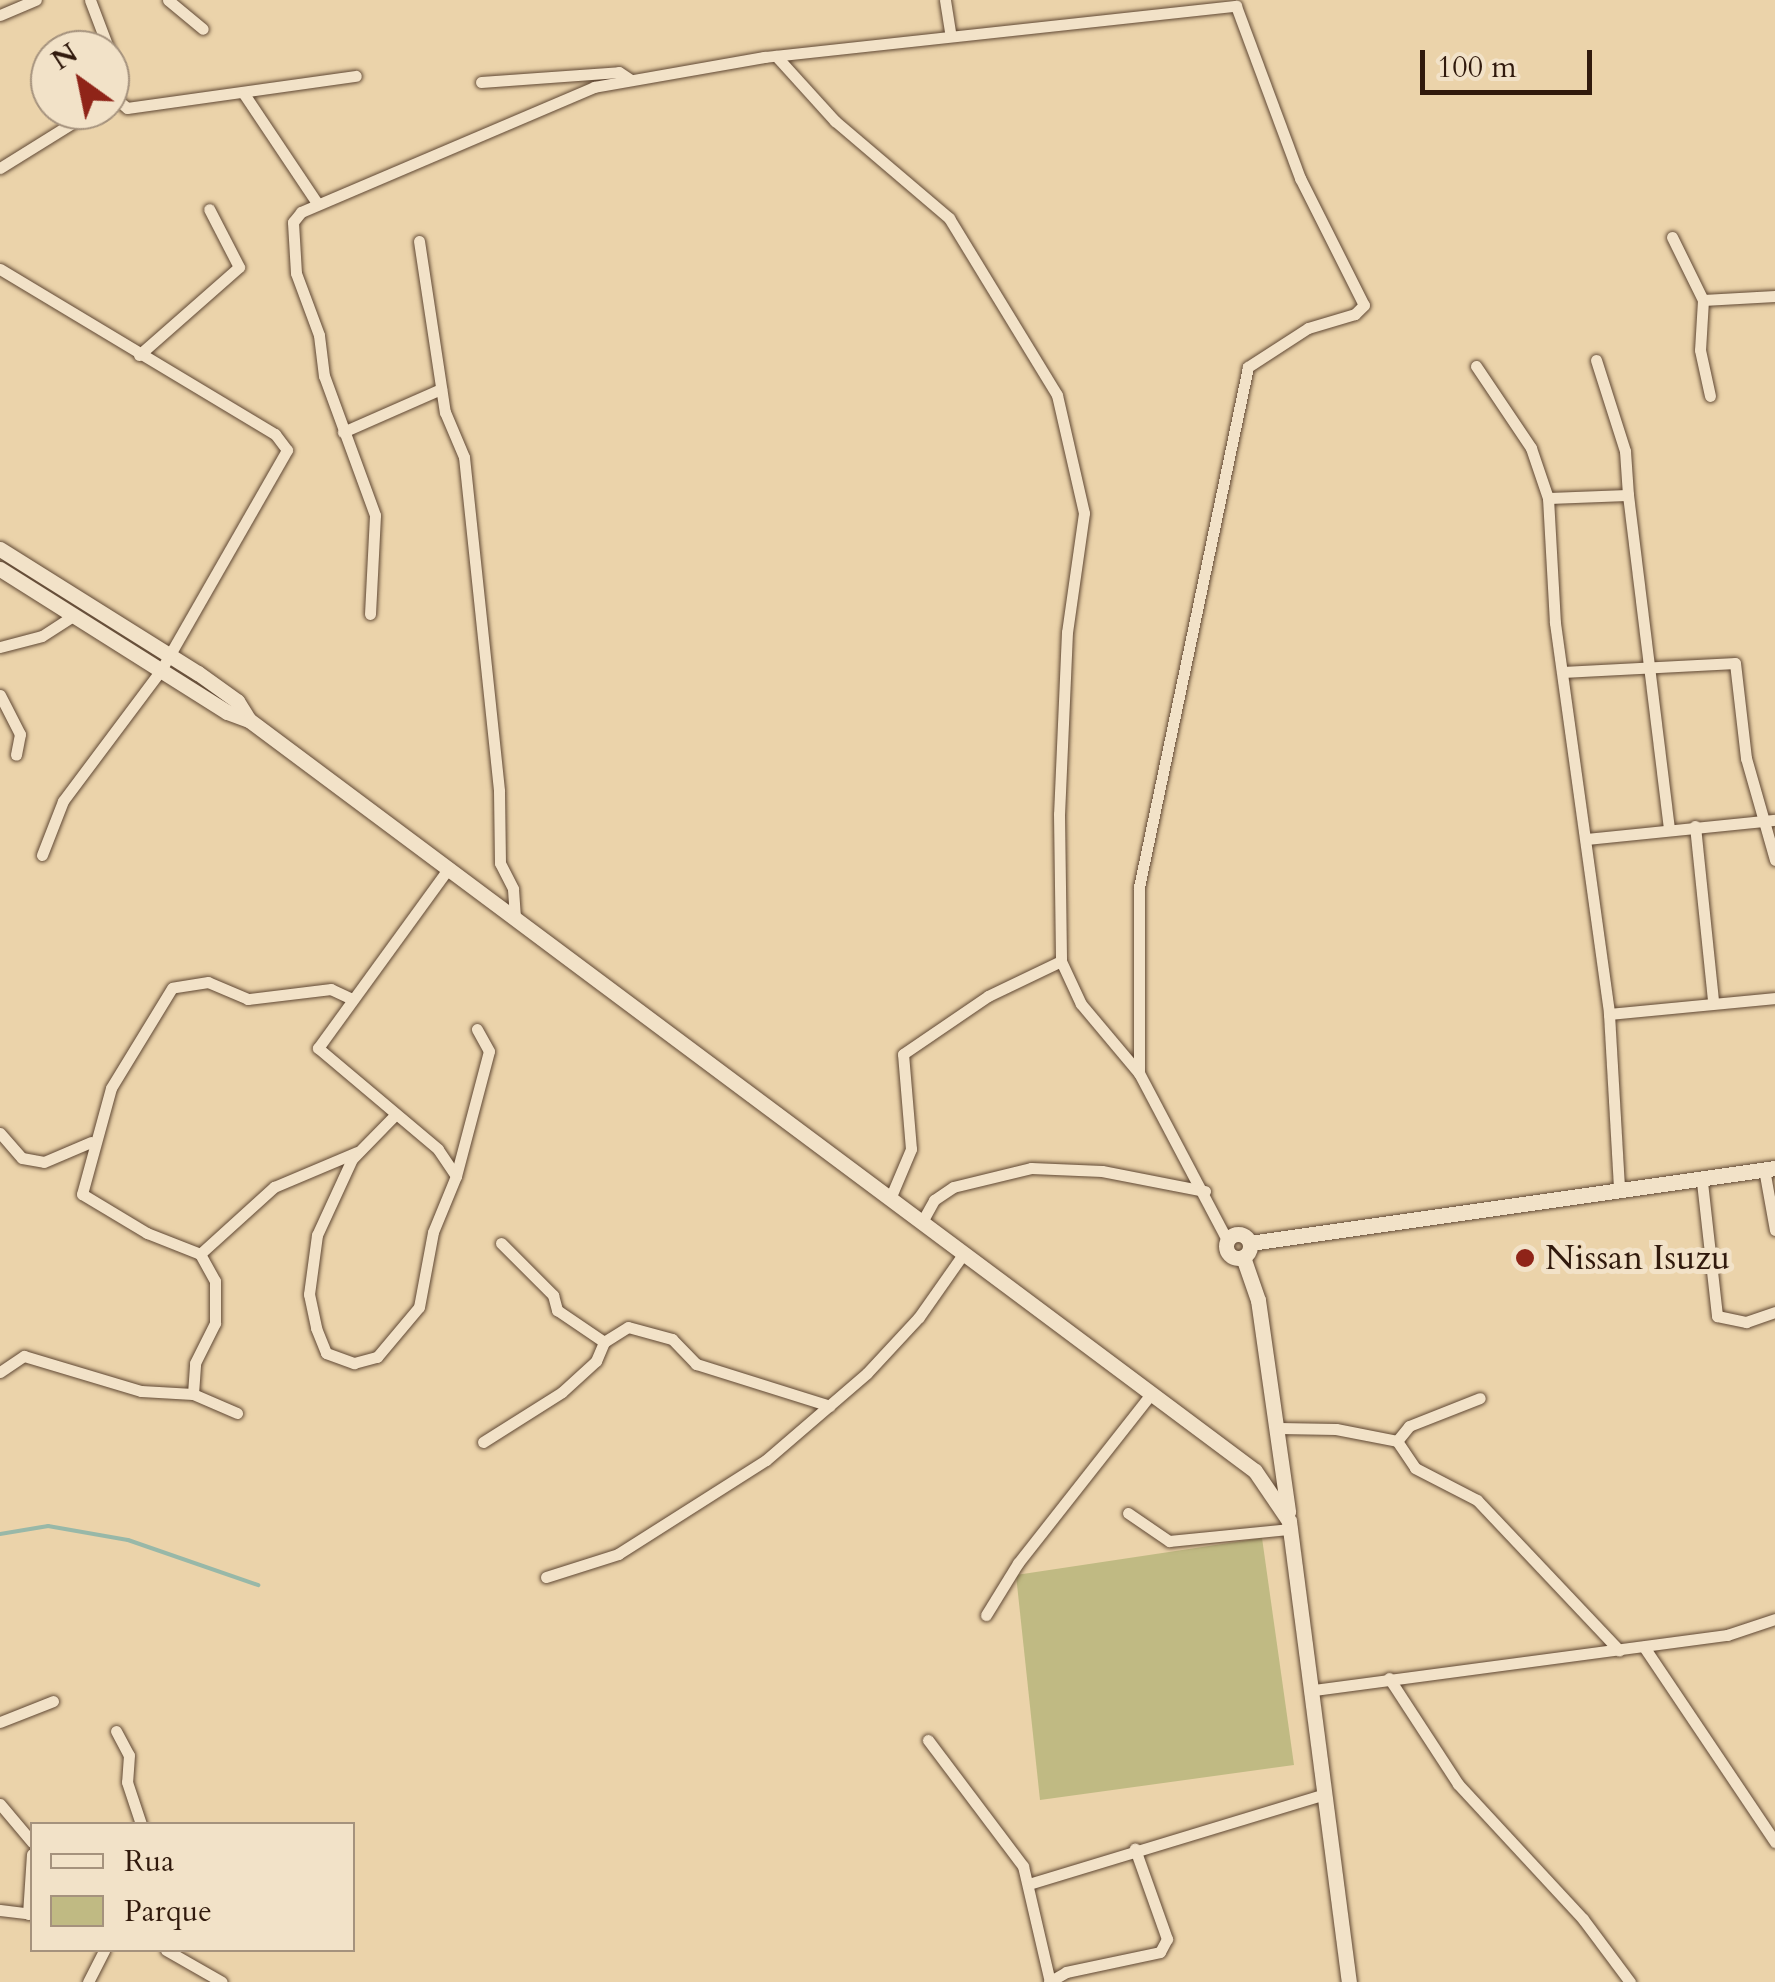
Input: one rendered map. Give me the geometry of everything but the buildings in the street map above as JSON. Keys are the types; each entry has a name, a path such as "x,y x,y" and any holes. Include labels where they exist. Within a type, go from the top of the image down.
{"street":[{"path":"0,15 36,0"},
{"path":"90,0 101,30"},
{"path":"168,0 202,29"},
{"path":"945,0 950,36"},
{"path":"370,614 375,514 344,432 295,264 292,222 317,203 556,99 631,80 776,56 1236,6 1300,178 1364,305 1356,314 1308,328 1248,366 1139,888 1139,1073"},
{"path":"776,56 834,120 950,218 1057,394 1084,513 1067,632 1058,814 1061,961 1081,1004 1139,1073 1205,1191 1226,1240 1240,1234 1246,1250 1279,1428 1349,1982"},
{"path":"481,82 619,72 631,80"},
{"path":"130,108 356,76"},
{"path":"244,94 317,203"},
{"path":"0,168 62,130"},
{"path":"139,355 240,267 209,209"},
{"path":"1672,237 1703,300 1700,350 1710,396"},
{"path":"419,241 441,389 464,457 499,791 500,863 513,889 515,917"},
{"path":"0,269 276,434 288,450 161,670 63,801 42,855"},
{"path":"1703,300 1774,300"},
{"path":"1596,360 1625,451 1668,830"},
{"path":"1476,366 1531,448 1548,498 1564,672 1609,1014 1618,1187"},
{"path":"344,432 441,389"},
{"path":"1548,498 1628,495"},
{"path":"0,549 171,654 236,701 250,720"},
{"path":"0,568 161,670 250,720 892,1194 964,1253 1255,1471 1290,1525"},
{"path":"96,628 106,613"},
{"path":"0,647 42,636 74,615"},
{"path":"1564,672 1734,663 1750,777 1772,820 1775,860"},
{"path":"0,695 20,734 16,754"},
{"path":"1587,839 1772,820"},
{"path":"1696,826 1713,1000"},
{"path":"449,868 318,1048 394,1116 438,1149 456,1176"},
{"path":"892,1194 911,1149 902,1054 988,996 1061,961"},
{"path":"193,1394 194,1363 215,1322 216,1281 200,1254 86,1199 82,1185 91,1142 111,1088 172,988 208,982 248,1000 331,989 352,999"},
{"path":"1609,1014 1713,1000 1775,998"},
{"path":"394,1116 356,1152 320,1225 309,1294 326,1353 354,1363 376,1357 419,1308 432,1232 456,1176 489,1052 477,1029"},
{"path":"0,1133 22,1158 44,1162 91,1142"},
{"path":"200,1254 274,1187 356,1152"},
{"path":"923,1220 934,1200 953,1186 1031,1168 1102,1171 1205,1191"},
{"path":"1246,1250 1618,1187 1702,1182 1770,1169 1775,1230"},
{"path":"1702,1182 1717,1316 1746,1322 1775,1312"},
{"path":"502,1243 553,1294 558,1310 604,1342"},
{"path":"546,1576 592,1566 648,1538 766,1460 830,1406 920,1317 964,1253"},
{"path":"483,1442 576,1381 604,1342 635,1327 672,1339 696,1364 830,1406"},
{"path":"0,1372 24,1356 141,1391 193,1394 237,1413"},
{"path":"986,1615 1018,1563 1152,1393"},
{"path":"1397,1441 1409,1426 1480,1398"},
{"path":"1279,1428 1336,1429 1397,1441 1415,1468 1477,1500 1619,1650"},
{"path":"1128,1513 1169,1541 1290,1525"},
{"path":"1314,1690 1644,1647 1727,1634 1775,1618"},
{"path":"1644,1647 1775,1842"},
{"path":"1390,1678 1458,1784 1583,1920 1630,1982"},
{"path":"0,1722 53,1701"},
{"path":"116,1731 129,1755 127,1782 139,1822"},
{"path":"928,1740 1023,1866 1050,1982 1160,1952 1167,1939 1135,1849"},
{"path":"1029,1884 1326,1794"},
{"path":"0,1804 30,1840"},
{"path":"0,1910 30,1914"},
{"path":"88,1982 103,1952"},
{"path":"168,1952 197,1978 222,1982"}],"green space":[{"path":"1262,1538 1294,1765 1040,1800 1016,1575"}],"waterway":[{"path":"0,1534 48,1526 128,1540 258,1585"}],"place":[{"name":"Nissan Isuzu","path":"1525,1258"}]}
